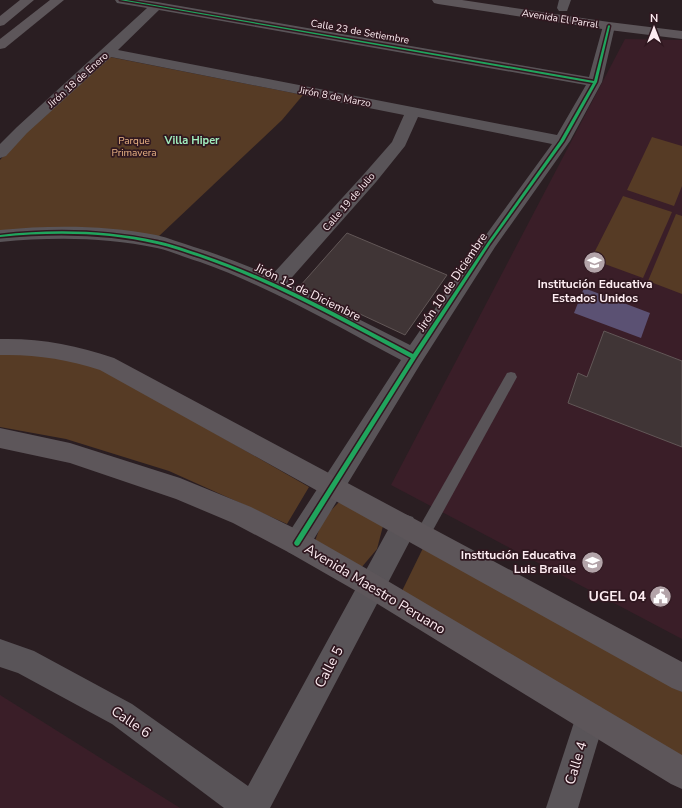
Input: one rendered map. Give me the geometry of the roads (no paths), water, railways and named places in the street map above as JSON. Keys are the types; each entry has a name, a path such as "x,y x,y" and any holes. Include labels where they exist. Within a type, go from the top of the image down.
{"main road":[{"path":"0,22 28,0"},
{"path":"0,45 58,0"},
{"name":"Avenida El Parral","path":"438,0 609,26 682,35"},
{"name":"Avenida El Parral","path":"509,0 564,4 682,24"},
{"path":"0,347 50,348 80,354 107,364 333,486 682,678"},
{"name":"Avenida Maestro Peruano","path":"0,438 70,452 180,489 242,515 297,543 372,586 682,773"}],"street":[{"name":"Calle 23 de Setiembre","path":"121,0 595,82"},
{"name":"Jirón 18 de Enero","path":"0,153 22,130 157,6"},
{"name":"Jirón 10 de Diciembre","path":"297,543 414,357 489,243 562,141 595,82 609,26"},
{"name":"Jirón 8 de Marzo","path":"108,52 562,141"},
{"name":"Calle 19 de Julio","path":"275,284 370,178 399,143 413,112"},
{"name":"Jirón 12 de Diciembre","path":"0,236 47,232 99,234 152,241 223,263 275,284 414,357"},
{"name":"Calle 5","path":"252,808 372,586 413,531"},
{"name":"Calle 6","path":"0,653 24,661 122,714 252,808"},
{"name":"Calle 4","path":"562,808 590,718"}],"lane":[{"path":"413,531 511,377"}],"place":[{"name":"Institución Educativa Estados Unidos","path":"595,263"},
{"name":"Institución Educativa Luis Braille","path":"592,562"},
{"name":"UGEL 04","path":"661,596"}],"district":[{"name":"Villa Hiper","path":"192,140"}],"park label":[{"name":"Parque Primavera","path":"134,146"}]}
